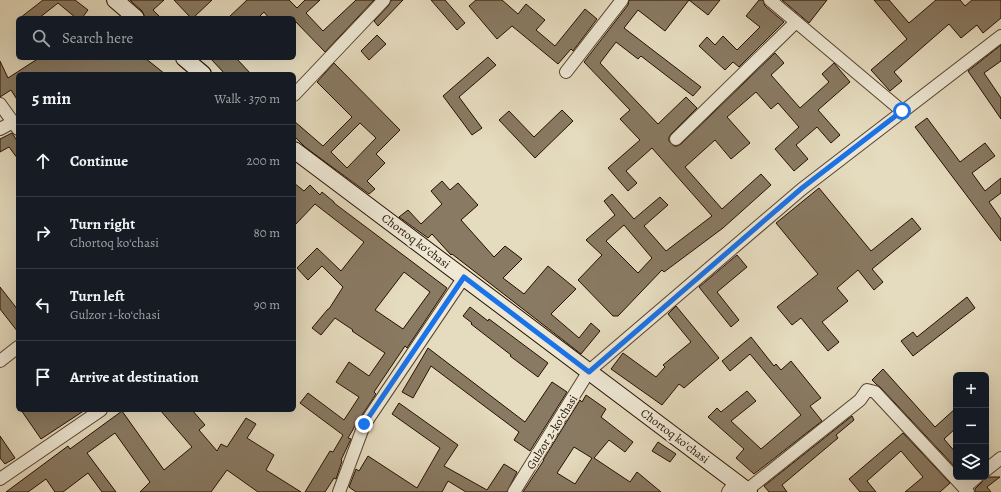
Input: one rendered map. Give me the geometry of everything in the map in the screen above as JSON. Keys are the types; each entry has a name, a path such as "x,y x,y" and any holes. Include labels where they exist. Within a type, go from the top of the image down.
{"main road":[{"path":"115,0 134,16"},
{"path":"186,60 201,72"},
{"name":"Chortoq koʻchasi","path":"296,151 589,372 740,489"}],"street":[{"path":"296,92 384,0"},
{"path":"566,72 622,0"},
{"path":"770,0 902,111"},
{"path":"676,139 796,22"},
{"name":"Gulzor 2-koʻchasi","path":"514,492 589,372 802,188 1001,36"},
{"path":"0,104 15,126 0,129"},
{"path":"339,492 364,424 464,277"},
{"path":"0,361 16,349"},
{"path":"740,489 860,400 867,390 875,392 966,490 974,480"},
{"path":"0,478 98,412"},
{"path":"989,468 1001,458"}],"building":[{"path":"43,0 75,0 88,10 84,16 74,16 58,3 42,16 23,16"},
{"path":"130,0 164,0 153,10 159,16 144,16 142,11"},
{"path":"174,0 212,0 195,16 189,16"},
{"path":"247,0 289,0 297,8 305,0 320,0 306,13 323,31 356,0 374,0 325,52 296,22 296,16 267,16 264,12 260,16 230,16"},
{"path":"391,0 403,0 378,26 374,21 389,5"},
{"path":"431,0 445,0 465,23 457,30"},
{"path":"476,0 502,0 518,14 526,4 545,20 536,30 555,46 585,9 597,19 573,51 571,49 558,64 512,26 497,39 469,6"},
{"path":"629,0 689,0 665,31 638,10 624,28 701,87 693,96 641,56 638,59 616,42 600,63 658,124 686,97 697,108 669,137 669,141 674,146 681,144 775,53 784,63 771,75 800,108 829,82 822,74 834,63 850,82 818,110 840,135 831,143 817,127 796,145 808,159 794,171 775,149 799,127 778,103 771,109 756,92 727,117 750,143 731,159 715,140 685,167 722,209 761,174 771,185 723,228 664,272 662,270 618,316 613,316 578,280 602,255 586,240 615,215 604,201 612,194 634,219 660,197 668,205 644,226 666,251 712,216 652,148 626,171 637,183 628,191 608,168 640,140 620,119 630,110 584,62 628,5","holes":["624,225 652,258 638,273 606,241"]},
{"path":"689,0 720,0 708,15"},
{"path":"759,0 763,0 765,6 784,22 739,67 733,62 725,70 699,46 707,37 715,45 723,36 737,50 760,27 746,16"},
{"path":"782,0 827,0 809,23"},
{"path":"874,0 889,0 909,23 936,0 960,0 965,6 972,0 1001,0 1001,18 983,33 977,25 961,38 949,24 894,72 902,81 890,91 871,70 907,39"},
{"path":"377,35 386,44 369,60 361,51"},
{"path":"1001,45 1001,61 984,73 1001,98 1001,119 968,71"},
{"path":"488,57 496,65 459,97 482,128 472,135 443,96"},
{"path":"36,60 148,60 162,72 17,72"},
{"path":"212,60 238,60 249,72 223,72"},
{"path":"0,61 8,78 16,73 16,98 11,90 0,97"},
{"path":"334,63 400,130 376,154 385,163 367,181 375,189 369,194 305,147 296,138 296,123 323,146 352,117 317,82","holes":["360,123 376,138 347,168 331,152"]},
{"path":"562,110 573,121 535,158 499,120 509,111 534,137"},
{"path":"927,118 960,162 985,143 995,156 972,173 985,191 1001,178 1001,193 989,202 1001,219 1001,241 915,127"},
{"path":"12,133 16,139 16,156 9,147 0,152 0,139"},
{"path":"442,181 450,190 458,183 478,205 461,220 494,257 505,246 522,259 503,278 524,294 548,266 576,289 551,314 579,338 591,323 600,331 581,354 452,254 451,255 432,234 428,238 399,217 408,210 421,224 442,204 431,191"},
{"path":"296,185 304,191 310,185 320,195 322,192 334,203 447,288 407,348 405,346 374,392 376,394 348,438 351,439 341,460 342,461 336,479 334,478 325,492 305,492 330,451 333,452 343,435 300,403 308,393 344,420 359,397 336,382 349,362 369,376 385,353 335,318 321,335 312,328 329,309 343,287 322,266 308,280 297,268 317,248 341,271 364,242 315,204 296,224","holes":["404,272 430,292 403,329 375,310"]},
{"path":"819,188 871,251 912,218 921,229 872,269 883,282 874,290 858,270 837,288 848,301 822,322 839,342 828,351 801,318 792,325 777,307 818,274 776,223"},
{"path":"737,255 747,267 717,292 739,320 731,327 699,287"},
{"path":"0,287 16,307 16,329 0,309"},
{"path":"967,297 975,308 913,356 901,341 913,332 917,337"},
{"path":"676,306 719,358 684,388 679,384 662,405 611,369 623,353 656,377 665,367 663,365 691,342 668,314"},
{"path":"470,307 488,321 489,319 548,363 538,377 510,356 511,355 463,316"},
{"path":"751,337 774,366 776,364 781,370 791,361 821,398 810,406 822,421 754,474 736,458 744,449 708,417 717,408 721,412 747,391 756,401 731,421 761,449 801,415 750,354 730,371 722,361"},
{"path":"428,348 525,422 552,382 567,392 530,451 514,440 519,432 431,366 413,398 402,392"},
{"path":"883,369 935,427 953,411 953,431 944,439 953,450 953,465 880,387 872,380"},
{"path":"586,395 606,409 601,417 633,442 625,452 609,440 594,458 630,482 637,472 661,492 523,492 580,400 582,402","holes":["574,447 592,458 575,484 557,473"]},
{"path":"399,403 458,445 444,466 487,490 504,464 517,472 507,492 466,492 448,481 442,492 356,492 349,487 356,469 359,471 368,456 417,488 440,448 392,414"},
{"path":"22,412 82,412 41,439"},
{"path":"121,412 123,412 164,470 192,447 162,412 194,412 205,425 199,430 217,451 221,444 227,447 246,418 256,424 247,438 274,455 266,470 301,492 258,492 227,470 211,492 140,492 150,482 115,433 87,453 116,492 102,492 88,473 63,492 55,492 46,479 28,492 6,492 68,446 70,449"},
{"path":"852,416 854,420 836,435 838,438 782,485 787,492 769,492 764,486"},
{"path":"903,433 950,483 940,492 905,492 923,477 901,451 867,481 876,492 860,492 849,479"},
{"path":"0,436 15,458 5,464 0,458"},
{"path":"658,442 676,454 670,462 652,451"},
{"path":"989,477 1000,477 987,487 991,492 975,492 975,489 983,480 989,480"}],"route":[{"path":"364,424 464,277 589,372 802,188 902,111"}]}
